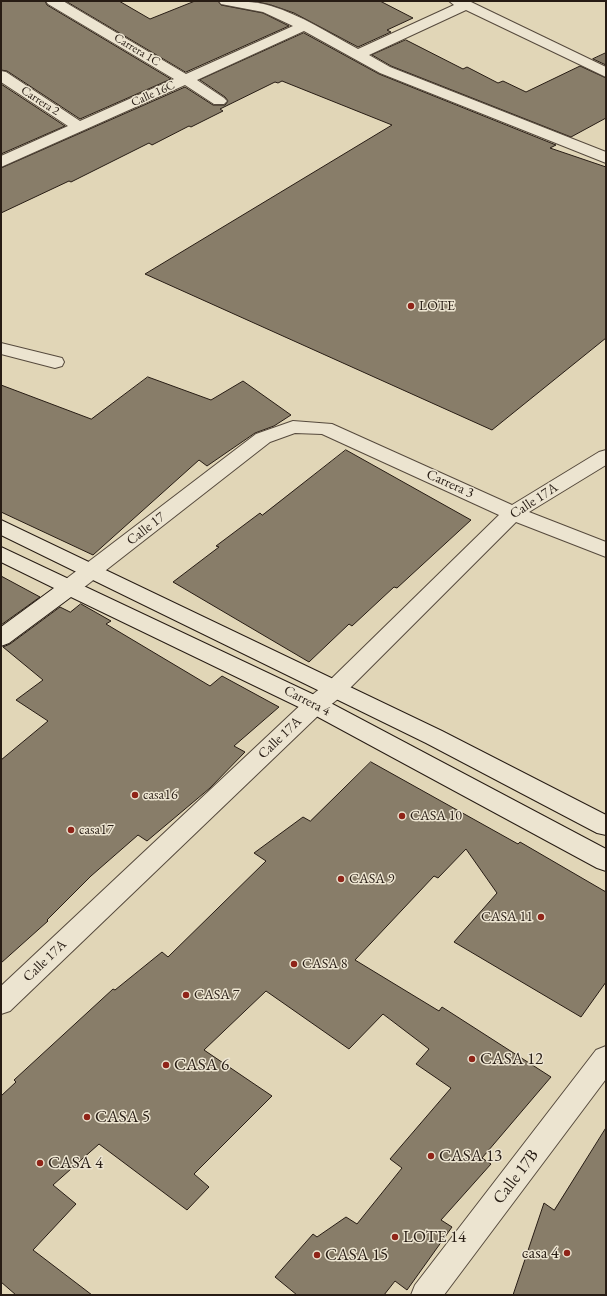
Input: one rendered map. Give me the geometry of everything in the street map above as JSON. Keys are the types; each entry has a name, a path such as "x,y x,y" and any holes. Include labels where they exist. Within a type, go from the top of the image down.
{"street":[{"path":"226,1 267,9 305,26 385,70 606,158"},
{"name":"Carrera 1C","path":"58,2 219,101"},
{"path":"358,56 461,3 514,27 606,73"},
{"name":"Calle 16C","path":"1,162 305,26"},
{"name":"Carrera 2","path":"1,75 79,127"},
{"path":"1,348 55,362"},
{"name":"Carrera 3","path":"294,427 325,428 513,513 606,550"},
{"name":"Calle 17","path":"1,638 93,570 264,438 294,427"},
{"name":"Calle 17A","path":"1,1003 315,705 335,689 513,513 606,456"},
{"name":"Carrera 4","path":"1,526 335,689 606,826"},
{"name":"Carrera 4","path":"1,554 315,705 606,861"},
{"name":"Calle 17B","path":"426,1295 606,1058"}],"building":[{"path":"1,1 45,1 47,5 171,79 80,119 7,71 1,70"},
{"path":"66,1 119,1 150,19 195,1 218,1 221,5 263,13 289,26 186,72"},
{"path":"254,1 380,1 413,18 387,30 391,32 358,47 294,13"},
{"name":"LOTE","path":"304,33 379,74 556,145 550,148 606,167 606,338 492,430 145,274 392,125 282,81 278,83 275,82 220,109 223,111 191,127 189,126 152,145 149,143 71,182 69,181 1,213 1,168 185,87 213,105 225,105 228,101 225,97 200,80"},
{"path":"406,40 463,69 467,67 498,83 503,81 526,92 580,66 606,78 606,118 571,137 391,66 372,55"},
{"path":"606,53 606,65 593,59"},
{"path":"1,84 65,126 1,154"},
{"path":"148,377 211,400 243,381 291,415 274,426 255,433 207,466 199,460 93,555 1,512 1,385 91,419"},
{"path":"346,450 471,520 397,588 394,587 352,626 349,624 309,662 173,582 219,547 216,546 260,513 262,515"},
{"path":"1,576 40,597 1,625"},
{"path":"81,604 111,621 106,624 210,686 222,676 279,707 234,746 245,752 210,788 147,841 138,835 91,876 47,920 48,921 1,963 1,760 48,721 16,700 43,680 3,647 10,644 60,607 70,612"},
{"path":"371,762 518,844 520,842 606,892 606,982 581,1017 454,942 497,893 466,849 438,878 434,876 355,960 439,1011 442,1007 551,1077 482,1158 491,1164 441,1220 452,1227 407,1290 395,1281 384,1295 297,1295 275,1277 313,1234 317,1237 346,1217 357,1224 402,1168 390,1159 451,1088 416,1064 429,1049 383,1014 349,1049 266,991 204,1050 272,1096 194,1174 209,1187 187,1210 99,1144 53,1185 76,1204 33,1250 92,1295 16,1295 1,1282 1,1096 16,1082 14,1080 113,989 115,990 162,952 168,957 266,861 254,853 303,817 310,821"},
{"path":"606,1128 606,1295 513,1295 544,1203 554,1210"}],"place":[{"name":"LOTE","path":"411,306"},
{"name":"casa16","path":"135,795"},
{"name":"CASA 10","path":"402,816"},
{"name":"casa17","path":"71,830"},
{"name":"CASA 9","path":"341,879"},
{"name":"CASA 11","path":"541,917"},
{"name":"CASA 8","path":"294,964"},
{"name":"CASA 7","path":"186,995"},
{"name":"CASA 12","path":"472,1059"},
{"name":"CASA 6","path":"166,1065"},
{"name":"CASA 5","path":"87,1117"},
{"name":"CASA 13","path":"431,1156"},
{"name":"CASA 4","path":"40,1163"},
{"name":"LOTE 14","path":"395,1237"},
{"name":"casa 4","path":"567,1253"},
{"name":"CASA 15","path":"317,1255"}]}
